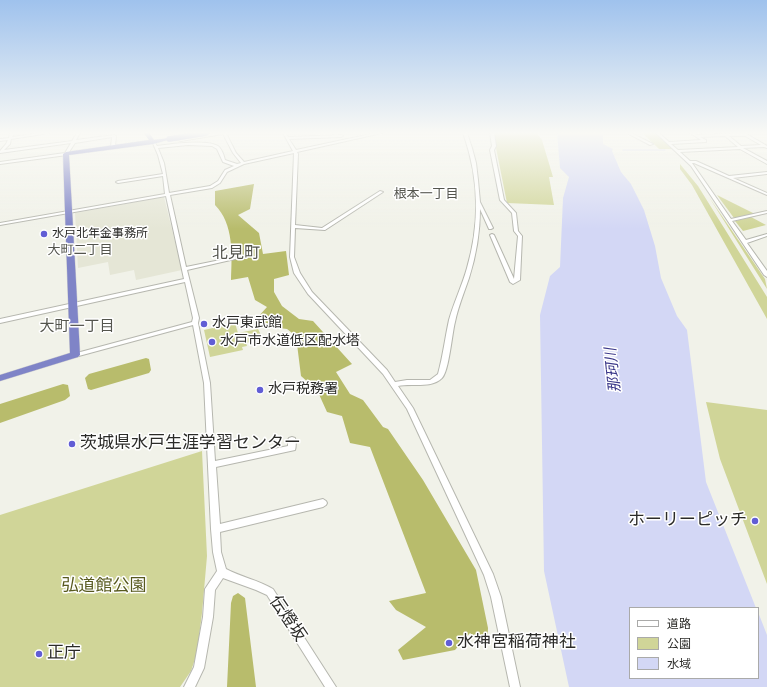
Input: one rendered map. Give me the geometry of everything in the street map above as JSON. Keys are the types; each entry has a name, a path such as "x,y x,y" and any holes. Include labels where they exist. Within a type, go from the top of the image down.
{"highway":[{"path":"0,378 75,355 67,165"}],"street":[{"path":"162,165 167,195 196,318 195,323 207,383 215,530 217,552 222,572 210,589 208,617 199,668 189,687"},
{"path":"0,224 211,187 219,182 226,171 236,165"},
{"path":"296,165 292,257 297,273 304,284 395,384 416,418 481,554 496,596 515,687"},
{"path":"395,384 412,382 428,383 437,380 441,375 453,320 474,250 478,223 475,165"},
{"path":"492,235 513,282 515,282 517,280 520,236 516,231 514,213 502,200 495,165"},
{"path":"691,165 767,275"},
{"path":"702,165 767,194"},
{"path":"727,177 767,173"},
{"path":"118,182 163,175"},
{"path":"293,226 323,229 381,192"},
{"path":"477,202 479,203 492,228"},
{"path":"730,220 767,212"},
{"path":"745,242 767,235"},
{"path":"184,269 235,258"},
{"path":"0,321 187,280"},
{"path":"75,355 195,323"},
{"path":"212,465 292,448 292,440"},
{"path":"215,530 323,503"},
{"name":"伝燈坂","path":"222,572 232,578 260,586 270,592 331,687"}],"shaded area":[{"path":"164,197 182,270 136,280 134,270 110,275 108,262 78,268 75,213"}],"green space":[{"path":"499,165 549,165 553,177 549,177 554,205 507,203"},
{"path":"681,165 698,186 767,297 767,319 692,185 680,169"},
{"path":"254,184 250,209 238,215 259,233 263,254 286,251 289,275 274,279 274,292 282,306 299,319 313,321 352,364 336,372 350,394 363,400 383,427 388,429 423,480 476,570 488,628 487,647 470,633 455,650 403,660 398,650 426,627 396,610 389,601 426,593 370,447 350,443 342,416 327,412 317,390 301,376 296,336 287,329 264,326 257,318 267,307 255,300 248,277 231,280 232,260 229,230 226,221 215,205 215,191"},
{"path":"717,195 755,214 734,218"},
{"path":"709,197 765,279 767,289"},
{"path":"751,217 766,225 743,231 735,221"},
{"path":"235,323 238,333 258,329 261,335 254,339 255,341 246,343 247,346 242,347 243,350 210,357 204,330"},
{"path":"146,358 149,359 151,370 149,373 91,390 88,389 85,378 89,374"},
{"path":"63,384 68,385 70,396 65,400 0,423 0,404"},
{"name":"ホーリーピッチ","path":"706,402 767,410 767,584 720,459"},
{"name":"弘道館公園","path":"202,451 207,556 202,613 197,653 191,671 180,687 0,687 0,515"},
{"path":"238,593 245,598 256,687 227,687 231,603 233,596"}],"water":[{"name":"那珂川","path":"560,165 618,165 621,172 631,184 644,210 655,246 661,278 677,316 687,330 706,482 756,607 629,607 629,679 759,679 759,615 767,635 767,687 569,687 544,571 540,315 550,276 560,267 563,198 569,177 560,168"}],"place":[{"name":"水戸北年金事務所","path":"44,234"},
{"name":"水戸東武館","path":"204,324"},
{"name":"水戸市水道低区配水塔","path":"212,342"},
{"name":"水戸税務署","path":"260,390"},
{"name":"茨城県水戸生涯学習センター","path":"72,444"},
{"name":"ホーリーピッチ","path":"755,521"},
{"name":"水神宮稲荷神社","path":"449,643"},
{"name":"正庁","path":"39,654"}],"district":[{"name":"根本一丁目","path":"426,195"},
{"name":"大町二丁目","path":"80,251"},
{"name":"北見町","path":"236,254"},
{"name":"大町一丁目","path":"77,327"}]}
